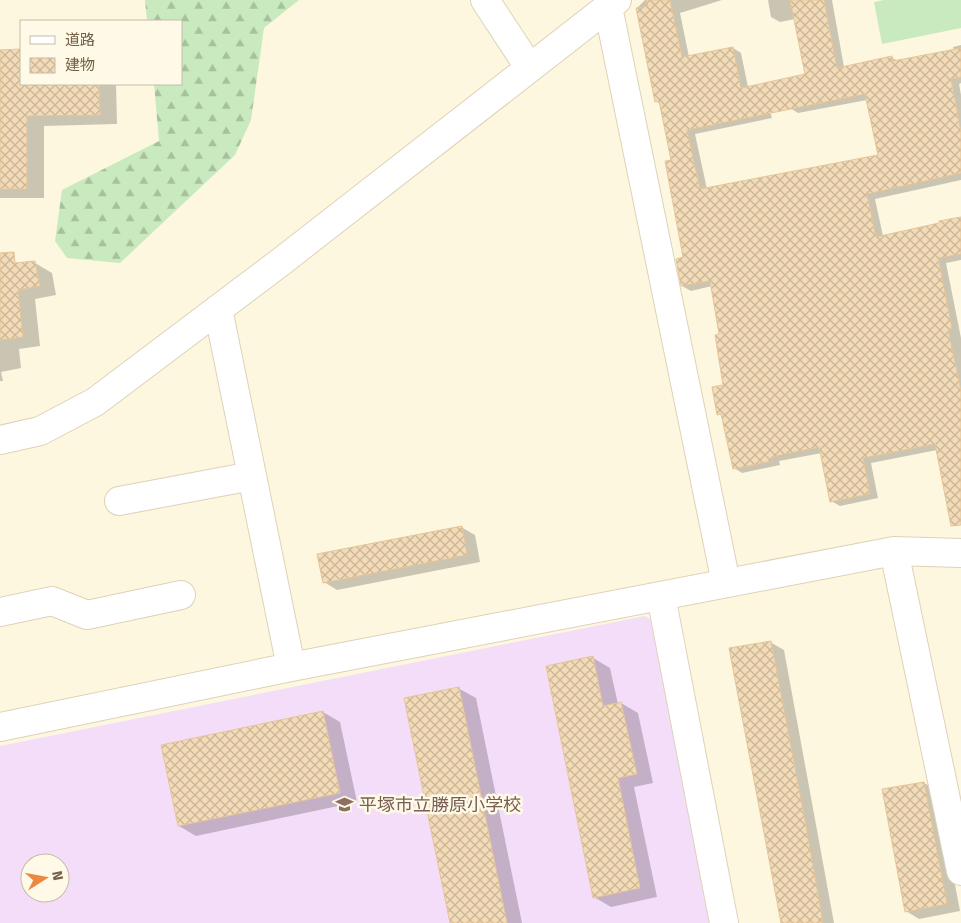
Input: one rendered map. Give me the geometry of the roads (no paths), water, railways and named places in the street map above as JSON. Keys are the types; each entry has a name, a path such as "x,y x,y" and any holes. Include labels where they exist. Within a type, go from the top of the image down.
{"street":[{"path":"485,0 529,67"},
{"path":"0,440 40,431 95,402 282,261 612,4 726,582"},
{"path":"218,309 291,667"},
{"path":"119,501 252,476"},
{"path":"894,551 961,871"},
{"path":"0,726 291,667 894,551 961,553"},
{"path":"0,612 52,601 87,615 181,595"},
{"path":"661,596 724,923"}],"place":[{"name":"平塚市立勝原小学校","path":"345,805"}]}
